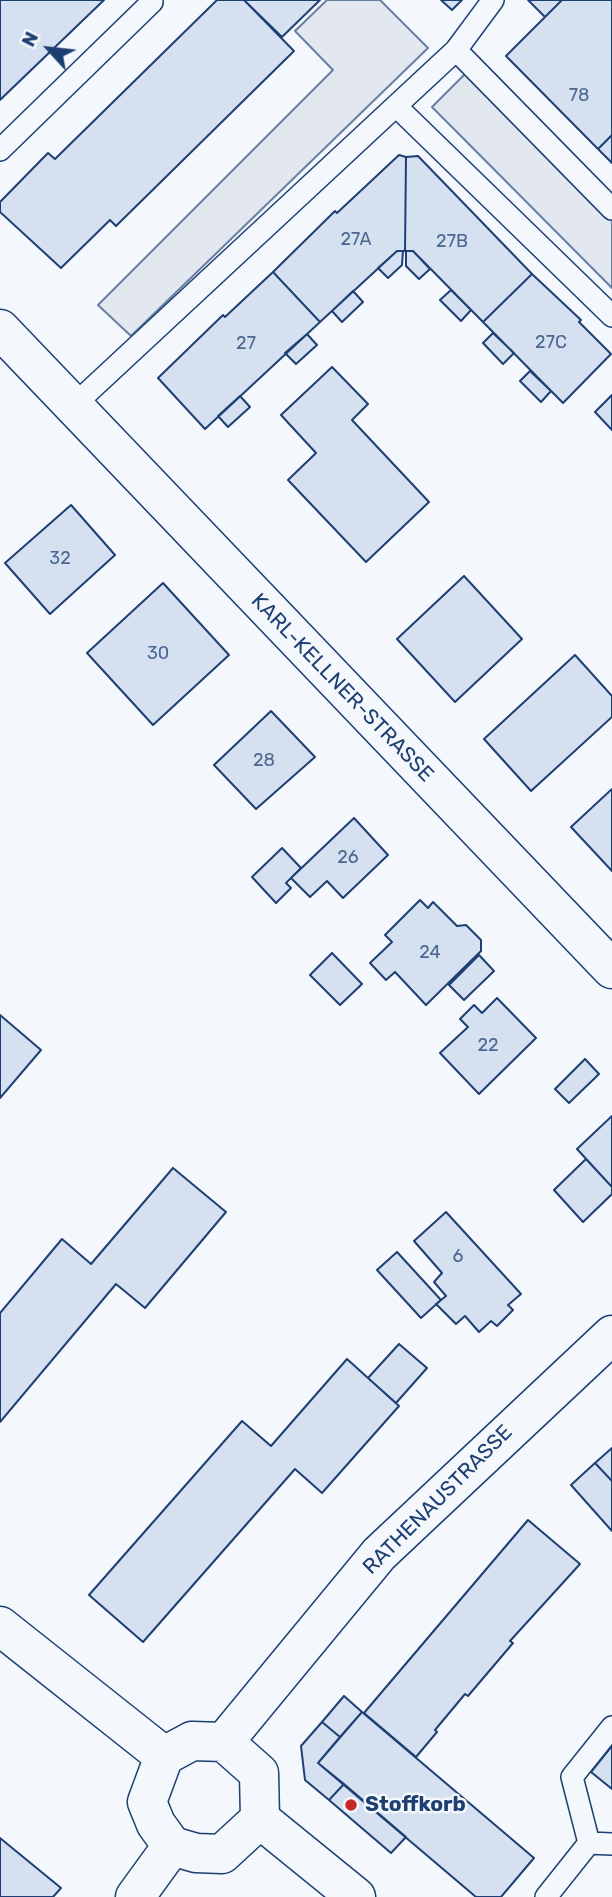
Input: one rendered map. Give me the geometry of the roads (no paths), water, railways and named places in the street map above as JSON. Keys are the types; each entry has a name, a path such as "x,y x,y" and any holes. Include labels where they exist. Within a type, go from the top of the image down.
{"street":[{"name":"KARL-KELLNER-STRASSE","path":"0,329 612,969"},
{"name":"RATHENAUSTRASSE","path":"224,1742 379,1554 612,1335"},
{"path":"0,1626 164,1756"},
{"path":"192,1741 224,1742 259,1773 260,1819 222,1854 195,1853 172,1846 156,1824 147,1802 164,1756 192,1741"},
{"path":"260,1819 356,1897"},
{"path":"135,1897 172,1846"}],"lane":[{"path":"0,150 152,2 150,0"},
{"path":"72,407 456,50 493,0"},
{"path":"456,50 612,209"},
{"path":"396,106 612,316"},
{"path":"589,1843 572,1777 612,1727"},
{"path":"589,1843 612,1844"},
{"path":"546,1897 589,1843"}],"place":[{"name":"Stoffkorb","path":"351,1805"}]}
